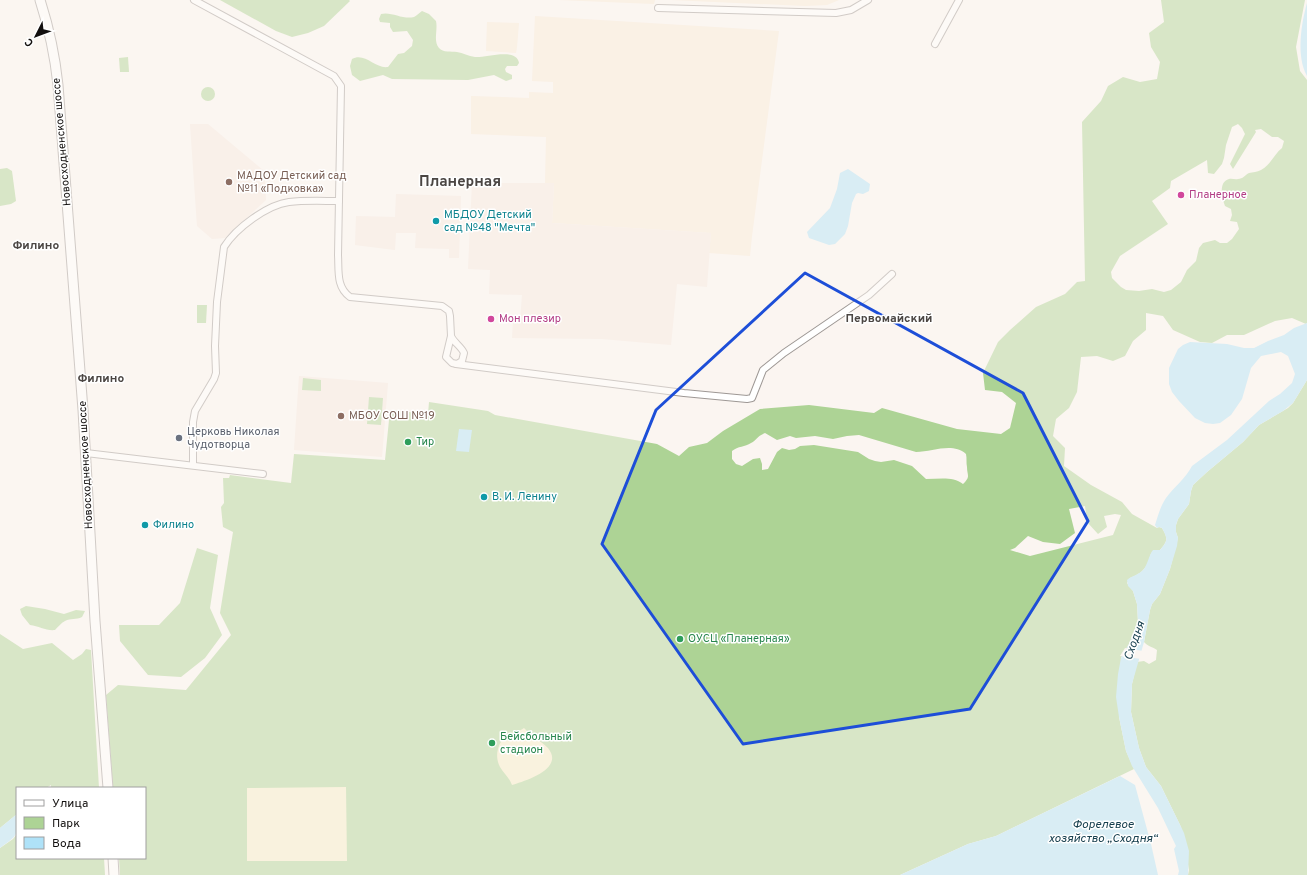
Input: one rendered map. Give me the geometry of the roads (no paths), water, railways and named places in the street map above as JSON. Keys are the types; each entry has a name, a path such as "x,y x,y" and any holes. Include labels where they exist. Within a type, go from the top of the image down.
{"main road":[{"name":"Новосходненское шоссе","path":"40,0 47,21 55,57 58,85 86,453 95,621 108,787"},
{"path":"113,859 114,875"}],"street":[{"path":"194,0 334,76 341,86 339,282 343,292 350,297 442,306 449,311 451,336 447,352 447,360 454,364 684,393 747,399 752,398 762,370 784,353 869,295 892,274"},
{"path":"658,8 836,13 851,10 868,0"},
{"path":"935,44 959,0"},
{"path":"193,465 195,410 214,379 216,373 215,346 217,302 224,247 228,240 242,227 266,210 282,203 339,201"},
{"path":"451,336 458,347 463,350 465,363 470,366"},
{"path":"447,352 450,347 458,347"},
{"path":"454,364 460,363 464,358"},
{"path":"86,453 263,474"}],"water":[{"path":"1307,3 1307,76 1302,60 1301,30"},
{"path":"848,169 870,184 869,191 863,194 856,194 852,203 845,234 835,244 829,245 809,238 807,232 830,208 837,189 840,173"},
{"name":"Сходня","path":"1307,323 1307,380 1293,403 1283,411 1259,425 1243,442 1193,485 1189,504 1178,519 1176,525 1178,538 1177,546 1160,594 1152,604 1150,610 1144,642 1132,684 1131,712 1139,748 1146,767 1161,786 1184,833 1189,851 1188,875 1178,875 1179,871 1174,849 1176,846 1158,808 1132,766 1126,751 1119,717 1116,697 1121,658 1130,642 1138,622 1137,604 1133,591 1128,586 1127,580 1142,571 1153,550 1160,550 1166,542 1166,537 1162,528 1157,528 1155,525 1162,505 1169,494 1187,475 1192,466 1227,440 1269,401 1280,394 1292,383 1295,374 1288,356 1281,352 1261,356 1251,368 1242,399 1231,415 1220,423 1213,424 1205,423 1195,418 1179,401 1172,392 1169,384 1169,368 1178,349 1190,342 1227,344 1244,348 1254,348"},
{"path":"459,429 472,430 469,452 456,451"},
{"name":"Форелевое хозяйство „Сходня“","path":"1120,776 1135,785 1158,875 900,875 968,844 996,836"},
{"path":"16,815 16,834 11,840 0,848 0,828"}],"place":[{"name":"МАДОУ Детский сад №11 «Подковка»","path":"229,182"},
{"name":"Планерное","path":"1181,195"},
{"name":"МБДОУ Детский сад №48 \"Мечта\"","path":"436,221"},
{"name":"Мон плезир","path":"491,319"},
{"name":"МБОУ СОШ №19","path":"341,416"},
{"name":"Церковь Николая Чудотворца","path":"179,438"},
{"name":"Тир","path":"408,442"},
{"name":"В. И. Ленину","path":"484,497"},
{"name":"Филино","path":"145,525"},
{"name":"ОУСЦ «Планерная»","path":"680,639"},
{"name":"Бейсбольный стадион","path":"492,743"}],"district":[{"name":"Планерная","path":"460,182"},
{"name":"Филино","path":"36,246"},
{"name":"Первомайский","path":"889,319"},
{"name":"Филино","path":"101,379"}]}
